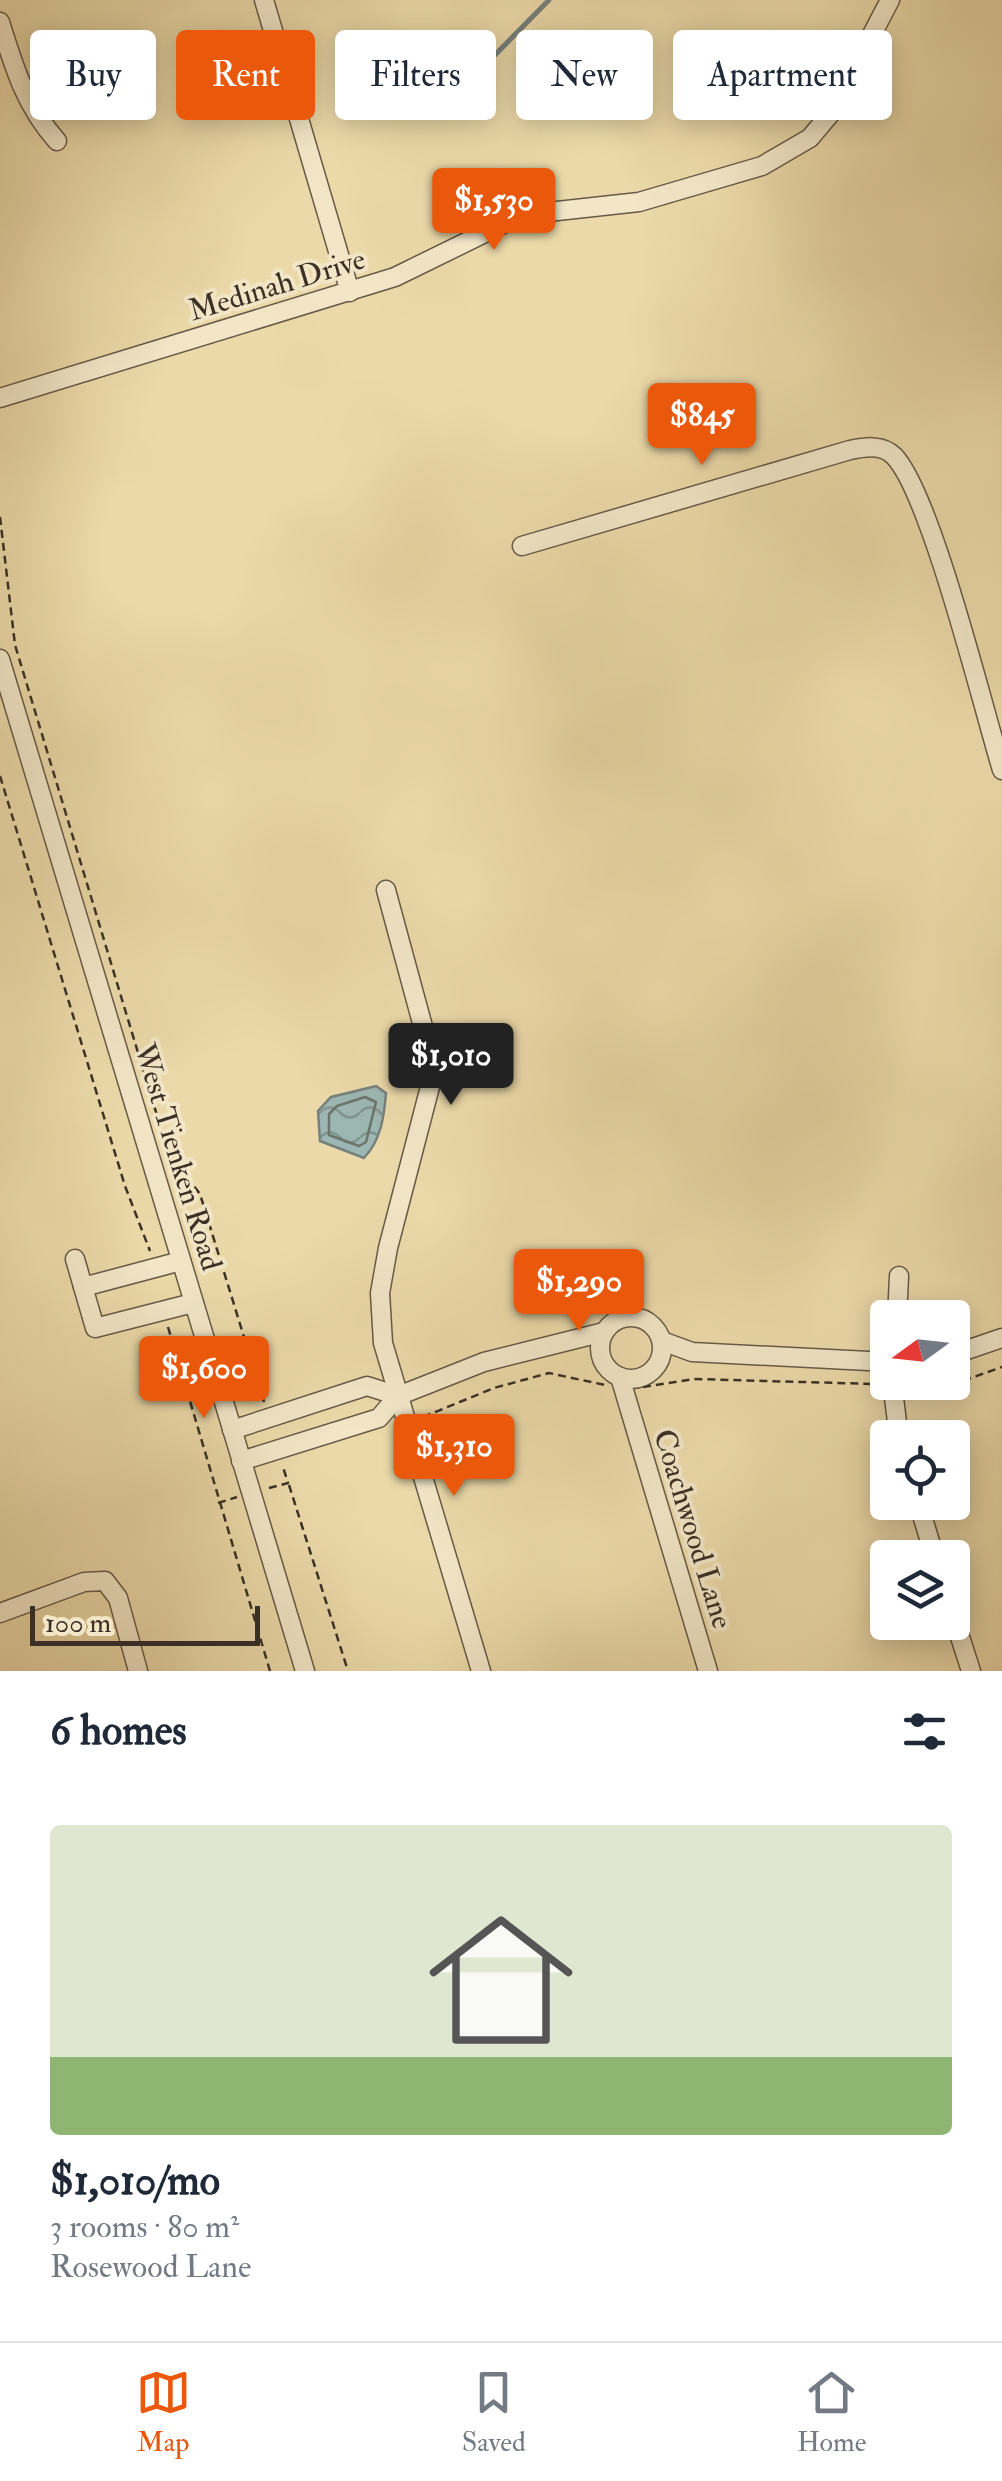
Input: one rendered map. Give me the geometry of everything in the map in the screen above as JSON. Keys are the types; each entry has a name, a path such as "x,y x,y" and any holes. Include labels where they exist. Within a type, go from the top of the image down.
{"street":[{"path":"264,0 350,292"},
{"name":"Medinah Drive","path":"0,398 350,292 416,269 503,224 539,213 654,199 762,166 810,138 831,114 890,0"},
{"path":"0,22 34,114 58,141"},
{"path":"522,546 850,450 890,452 902,467 924,518 1002,770"},
{"name":"West Tienken Road","path":"0,659 305,1671"},
{"path":"386,890 428,1045 432,1079 380,1293 383,1343 481,1671"},
{"path":"76,1259 95,1328 193,1303"},
{"path":"83,1286 181,1262"},
{"path":"898,1300 899,1276"},
{"path":"241,1461 378,1418 398,1396 484,1362 604,1332 620,1319 641,1318 650,1323 662,1341 692,1352 870,1361"},
{"path":"604,1332 602,1358 616,1382 644,1382 658,1362 662,1341"},
{"path":"970,1349 1002,1338"},
{"path":"564,1345 602,1358"},
{"path":"658,1362 692,1352"},
{"name":"Coachwood Lane","path":"616,1382 629,1403 632,1427 708,1671"},
{"name":"Coachwood Lane","path":"629,1403 644,1382"},
{"path":"232,1430 367,1386 398,1396"},
{"path":"0,1613 84,1582 105,1581 118,1598 138,1671"},
{"path":"961,1640 971,1671"}],"path":[{"path":"0,518 15,646 168,1152 200,1194 269,1418"},
{"path":"0,776 155,1268"},
{"path":"165,1310 270,1671"},
{"path":"970,1377 1002,1367"},
{"path":"406,1424 468,1397 549,1373 616,1382"},
{"path":"644,1382 694,1378 870,1383"},
{"path":"293,1459 282,1462 348,1671"},
{"path":"251,1492 288,1483"}],"water":[{"path":"376,1086 386,1093 384,1111 378,1136 364,1158 320,1141 318,1111 331,1097"}],"waterway":[{"path":"496,54 549,0"}]}
